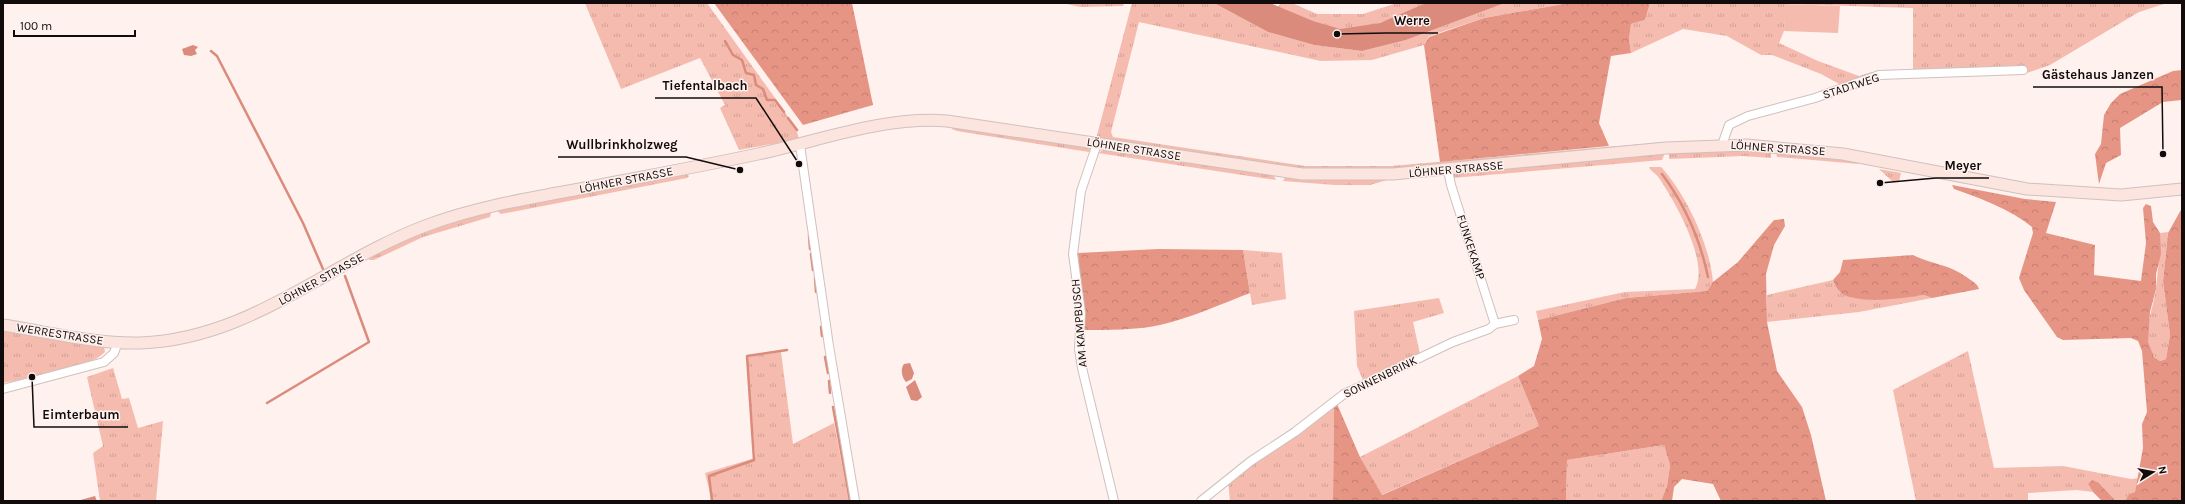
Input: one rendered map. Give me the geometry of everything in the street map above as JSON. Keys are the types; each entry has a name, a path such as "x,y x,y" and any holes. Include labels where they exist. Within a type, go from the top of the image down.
{"main road":[{"name":"LÖHNER STRASSE","path":"118,342 161,341 200,333 230,324 278,303 388,242 424,226 460,215 518,200 800,145 889,123 923,120 947,121 1302,174 1393,174 1448,170 1666,148 1722,145 1774,146 1824,151 1998,184 2046,191 2121,195 2182,189"},
{"name":"WERRESTRASSE","path":"3,325 118,342"}],"street":[{"name":"STADTWEG","path":"1722,145 1729,125 1748,116 1815,98 1879,75 2023,70"},
{"name":"AM KAMPBUSCH","path":"1097,144 1081,191 1073,254 1081,313 1079,349 1081,362 1114,501"},
{"path":"800,145 829,346 855,501"},
{"name":"FUNKEKAMP","path":"1448,170 1450,185 1495,324"},
{"name":"SONNENBRINK","path":"1201,501 1233,474 1295,432 1344,394 1453,342 1489,329 1495,324 1514,320"},
{"path":"3,389 104,362 114,353 118,342"}],"green space":[{"path":"585,3 707,3 780,105 796,129 799,139 739,150 720,108 725,105 700,58 621,89"},
{"path":"714,3 852,3 873,105 803,125"},
{"path":"1062,3 1124,3 1123,6 1080,7"},
{"path":"1132,3 1214,3 1268,32 1314,45 1362,51 1406,40 1505,3 1569,3 1484,18 1429,36 1424,45 1372,60 1321,61 1139,22 1111,132 1113,137 1305,166 1391,166 1665,142 1665,144 1392,169 1317,171 1096,139"},
{"path":"1281,3 1292,3 1317,14 1363,14 1397,3 1426,3 1385,21 1363,27 1341,29 1318,24 1278,7"},
{"path":"1569,3 1650,3 1645,20 1631,24 1629,39 1631,53 1611,56 1599,123 1609,146 1440,162 1424,45 1429,37 1484,18"},
{"path":"1650,3 2167,3 2139,12 2050,65 2024,74 1913,76 1913,8 1786,4 1784,31 1779,43 1818,61 1859,76 1872,72 1873,75 1841,85 1821,74 1772,55 1761,55 1727,36 1683,29 1631,53 1629,39 1631,24 1645,20"},
{"path":"1785,4 1840,6 1838,33 1784,31"},
{"path":"2182,70 2182,100 2163,102 2120,128 2121,155 2106,163 2099,184 2095,154 2101,144 2104,115 2111,103 2120,94 2173,71"},
{"path":"953,126 1087,146 1090,150 1089,152 957,131 952,129"},
{"path":"1105,149 1273,174 1276,180 1098,153"},
{"path":"1744,149 1771,152 1771,158 1743,156 1669,159 1669,151"},
{"path":"1776,152 1854,161 1859,164 1777,157"},
{"path":"1662,153 1664,155 1662,160 1452,178 1455,173"},
{"path":"1649,167 1661,167 1688,205 1702,236 1711,268 1713,282 1707,291 1626,298 1538,320 1536,311 1625,292 1695,289 1698,277 1698,263 1688,232 1673,201 1658,176"},
{"path":"1879,169 1901,173 1899,181 1893,182"},
{"path":"686,173 689,176 687,178 501,214 497,211 498,209"},
{"path":"1443,175 1387,180 1370,185 1335,185 1283,181 1286,176"},
{"path":"1952,185 2025,199 2056,202 2046,233 2095,245 2094,275 2141,281 2146,243 2143,208 2146,204 2151,206 2153,222 2160,233 2161,254 2156,274 2156,289 2150,312 2148,342 2154,357 2160,361 2166,359 2170,335 2163,281 2168,233 2182,208 2182,501 2125,501 2129,494 2135,492 2143,448 2142,424 2147,412 2142,351 2138,341 2131,338 2063,340 2057,337 2024,290 2019,278 2033,233 2032,227 2005,209 1954,189"},
{"path":"491,212 490,217 423,237 374,260 369,260 370,257 414,237 459,221"},
{"path":"1784,219 1785,226 1774,245 1766,274 1767,322 1777,371 1802,407 1811,435 1826,501 1721,501 1713,484 1682,479 1674,487 1672,501 1661,501 1667,486 1670,465 1664,445 1567,460 1566,501 1333,501 1334,405 1337,404 1360,457 1382,495 1539,426 1518,376 1534,366 1542,339 1538,320 1626,298 1707,291 1713,282 1738,262 1774,220"},
{"path":"2168,232 2163,281 2170,335 2166,359 2160,361 2153,354 2147,337 2155,297 2160,233"},
{"path":"1158,249 1243,250 1250,293 1194,315 1151,327 1112,330 1083,330 1078,253"},
{"path":"1243,250 1282,253 1286,299 1252,305"},
{"path":"1913,255 1953,269 1975,283 1979,289 1932,298 1924,295 1868,300 1844,295 1837,288 1833,280 1840,272 1843,260"},
{"path":"1833,280 1834,284 1869,299 1924,295 1932,298 1859,312 1767,322 1767,295"},
{"path":"1439,298 1444,313 1413,322 1420,354 1363,380 1357,366 1354,311"},
{"path":"3,331 104,347 105,352 85,364 72,368 42,376 3,383"},
{"path":"1968,351 1994,468 2063,466 2131,479 2139,478 2135,492 2129,494 2125,501 2116,501 2099,483 2088,484 2093,492 2077,490 2028,493 2028,501 1916,501 1893,390"},
{"path":"781,352 793,444 834,423 849,501 712,501 705,473 755,458 747,357"},
{"path":"113,368 122,399 129,398 138,428 163,421 156,501 100,501 93,453 103,446 87,377"},
{"path":"1518,376 1539,426 1381,495 1360,457"},
{"path":"1334,405 1333,501 1230,501 1228,480"},
{"path":"1664,445 1670,465 1667,486 1661,501 1566,501 1567,460"},
{"path":"2092,480 2099,483 2116,501 2102,501 2093,492 2088,484"}],"shaded area":[{"path":"1214,3 1270,3 1313,21 1340,29 1380,23 1426,3 1505,3 1406,40 1362,51 1314,45 1268,32"},
{"path":"193,45 198,47 195,50 197,54 191,56 184,55 182,49"},
{"path":"910,363 914,373 912,379 906,382 903,376 902,368 904,364"},
{"path":"915,380 922,397 917,401 911,400 906,387"},
{"path":"95,496 97,501 77,501"}],"waterway":[{"path":"725,41 733,55 742,60 746,73 754,75 756,85 763,89 767,100 775,100 784,112"},
{"path":"211,51 217,56 303,223 323,269"},
{"path":"788,118 797,130"},
{"path":"1662,174 1671,186 1691,223 1701,249 1708,277"},
{"path":"809,235 810,249"},
{"path":"811,254 813,270"},
{"path":"267,403 369,342 345,276"},
{"path":"815,278 816,292"},
{"path":"821,327 822,336"},
{"path":"712,501 709,476 754,460 747,356 787,350"},
{"path":"825,357 828,373"},
{"path":"829,381 830,393"},
{"path":"833,407 850,501"}],"place":[{"name":"Werre","path":"1337,34"},
{"name":"Gästehaus Janzen","path":"2163,154"},
{"name":"Tiefentalbach","path":"799,164"},
{"name":"Wullbrinkholzweg","path":"740,170"},
{"name":"Meyer","path":"1880,183"},
{"name":"Eimterbaum","path":"32,377"}]}
